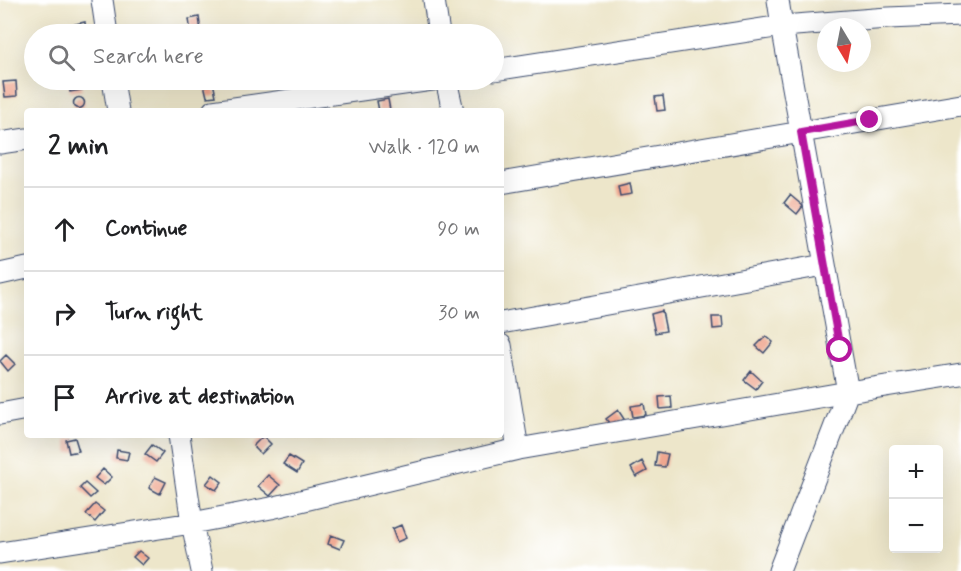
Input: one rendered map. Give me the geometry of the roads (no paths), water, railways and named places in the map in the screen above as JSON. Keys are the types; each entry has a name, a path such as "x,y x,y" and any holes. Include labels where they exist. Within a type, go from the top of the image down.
{"street":[{"path":"102,0 106,24"},
{"path":"434,0 438,24"},
{"path":"778,0 848,392 779,571"},
{"path":"504,68 782,26 961,15"},
{"path":"115,90 118,108"},
{"path":"234,108 361,90"},
{"path":"448,90 452,108"},
{"path":"504,182 961,105"},
{"path":"0,143 24,139"},
{"path":"504,322 824,265"},
{"path":"0,274 24,269"},
{"path":"504,363 518,449"},
{"path":"0,553 192,523 271,508 518,449 961,374"},
{"path":"0,414 24,410"},
{"path":"179,438 192,523 202,571"}]}
